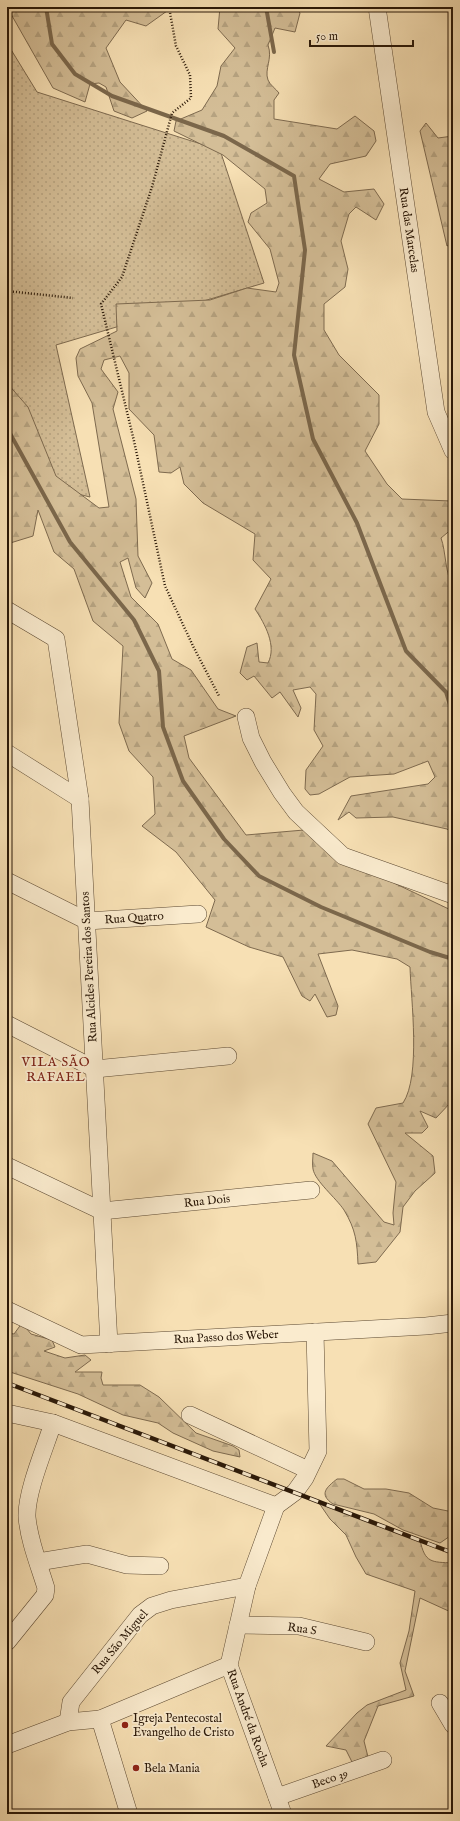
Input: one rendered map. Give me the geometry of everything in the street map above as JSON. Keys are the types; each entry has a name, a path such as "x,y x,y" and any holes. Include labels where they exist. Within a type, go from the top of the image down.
{"street":[{"name":"Rua das Marcelas","path":"377,7 436,412 453,451"},
{"name":"Rua Alcides Pereira dos Santos","path":"7,610 56,639 80,799 109,1344"},
{"path":"246,716 251,738 263,762 282,793 296,812 343,856 453,895"},
{"path":"7,753 80,799"},
{"name":"Rua Quatro","path":"7,881 87,921 198,914"},
{"path":"7,1024 95,1069 228,1056"},
{"path":"7,1166 102,1211"},
{"name":"Rua Dois","path":"102,1211 311,1190"},
{"name":"Rua Passo dos Weber","path":"7,1310 81,1345 453,1323"},
{"path":"7,1413 52,1423 276,1506 295,1492 318,1451 315,1332"},
{"path":"190,1415 308,1470"},
{"path":"7,1642 45,1595 46,1588 30,1537 28,1510 30,1496 52,1423"},
{"name":"Rua André da Rocha","path":"276,1506 247,1586 229,1665 283,1814"},
{"path":"38,1562 87,1554 127,1565 160,1566"},
{"name":"Rua São Miguel","path":"68,1722 71,1702 140,1615 152,1606 171,1600 247,1586"},
{"name":"Rua S","path":"238,1625 299,1626 366,1642"},
{"path":"7,1745 68,1722 100,1719 229,1665"},
{"path":"440,1703 453,1725"},
{"path":"100,1719 129,1814"},
{"name":"Beco 39","path":"277,1797 383,1760"}],"path":[{"path":"169,7 176,46 190,75 191,98 172,113 152,187 122,277 101,304 134,441 164,586 219,696"},
{"path":"7,291 73,298"}],"green space":[{"path":"7,7 161,7 167,11 146,26 126,20 106,48 120,82 147,111 132,118 114,111 106,87 99,83 90,84 85,102 53,88"},
{"path":"220,7 296,7 300,13 295,32 275,28 268,45 270,55 267,76 270,84 279,93 274,100 274,119 337,129 355,116 374,131 376,141 366,156 330,164 319,179 344,192 374,189 384,204 376,220 356,207 349,214 341,241 348,269 345,287 324,304 324,330 339,355 379,395 379,424 365,451 387,484 402,499 451,501 453,504 453,528 441,538 448,575 453,585 453,834 447,829 393,817 356,818 349,812 338,820 351,796 428,784 435,777 428,761 394,774 350,777 319,794 310,795 305,789 306,770 323,746 314,730 316,694 310,687 293,690 301,708 298,717 280,692 272,698 254,676 247,680 240,673 247,647 257,643 259,662 268,663 271,650 269,635 263,621 255,609 271,579 253,560 255,534 203,503 184,484 180,467 171,473 159,472 154,435 129,409 129,373 120,356 104,360 101,369 118,392 113,409 136,499 138,556 152,583 145,598 136,588 128,558 120,562 131,597 158,624 172,659 191,670 218,709 236,716 184,736 189,758 246,835 304,830 396,884 453,911 453,1100 436,1118 420,1111 428,1127 422,1133 405,1133 433,1156 435,1173 415,1191 403,1207 400,1232 376,1262 358,1264 356,1243 351,1224 344,1210 315,1174 313,1167 313,1153 332,1161 384,1222 394,1225 393,1213 396,1182 368,1124 376,1108 403,1103 409,1091 412,1075 414,1037 410,967 397,959 352,950 318,954 338,1006 336,1015 327,1017 315,994 310,1001 302,996 283,957 249,947 206,927 215,900 176,852 142,826 155,814 153,777 129,751 119,723 123,646 93,621 74,569 54,552 38,510 33,536 7,544 7,383 28,407 56,476 99,508 109,507 92,403 78,376 76,358 80,349 117,331 116,304 210,300 247,288 276,292 279,283 270,249 248,222 251,213 267,203 265,189 223,155 174,131 176,121 202,110 217,86 221,66 235,48 218,29"},
{"path":"7,43 37,92 220,150 264,283 56,345 90,497 46,486 7,398"},
{"path":"426,123 438,138 453,136 453,243 447,246 420,131"},
{"path":"22,1323 31,1334 52,1340 55,1347 44,1351 65,1358 85,1355 91,1360 75,1372 102,1372 101,1378 103,1385 140,1385 159,1397 196,1433 233,1446 239,1450 240,1457 213,1451 173,1433 158,1423 123,1415 78,1394 7,1371 7,1333 14,1334"},
{"path":"337,1479 344,1479 364,1489 386,1489 409,1493 433,1508 453,1512 453,1534 440,1543 403,1530 374,1514 333,1504 328,1500 325,1494 327,1488"},
{"path":"319,1503 420,1540 424,1553 430,1560 453,1563 453,1613 420,1598 405,1671 414,1696 378,1706 364,1741 368,1757 352,1762 346,1750 326,1746 357,1713 367,1705 406,1690 400,1663 409,1631 415,1591 366,1574 346,1535 330,1519"}],"waterway":[{"path":"46,7 52,44 75,74 112,96 224,136 294,176 305,250 294,355 313,439 357,523 406,651 446,692 453,715"},
{"path":"266,7 274,52"},
{"path":"7,428 70,542 134,620 159,671 163,727 183,781 224,839 259,876 321,907 430,952 453,959"}],"railway":[{"path":"7,1383 453,1553"}],"place":[{"name":"Igreja Pentecostal Evangelho de Cristo","path":"125,1725"},
{"name":"Bela Mania","path":"136,1768"}],"district":[{"name":"VILA SÃO RAFAEL","path":"56,1070"}]}
